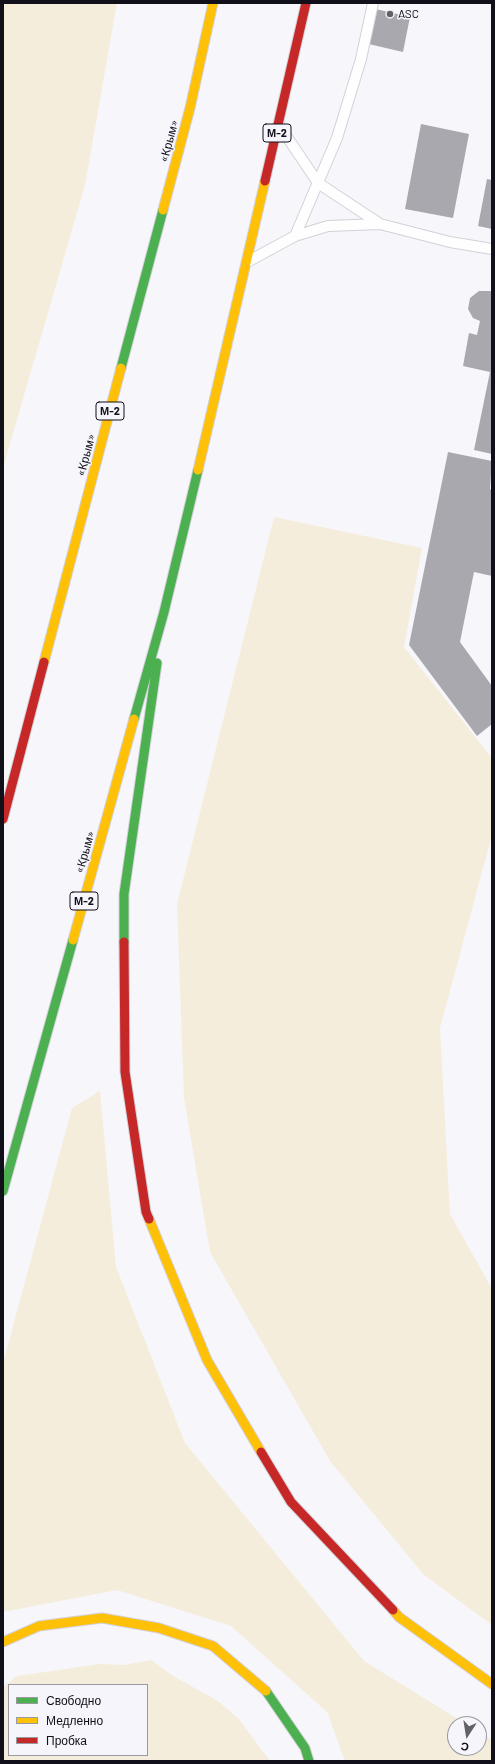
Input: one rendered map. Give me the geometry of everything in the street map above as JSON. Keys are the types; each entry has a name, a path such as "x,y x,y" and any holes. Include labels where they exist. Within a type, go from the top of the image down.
{"main road":[{"name":"«Крым»","path":"3,819 190,108 213,3"},
{"name":"М-2","path":"164,612 279,125 306,3"},
{"name":"«Крым»","path":"3,1191 164,612"},
{"path":"164,612 124,894 125,1072 146,1212 207,1360 291,1502 399,1617 492,1684"},
{"path":"3,1642 39,1626 102,1618 159,1628 213,1646 268,1692 305,1748 309,1761"}],"lane":[{"path":"295,236 337,138 361,59 373,3"},
{"path":"279,125 318,182 380,224"},
{"path":"247,262 295,236 328,226 380,224 450,242 492,249"}],"shaded area":[{"path":"3,3 117,3 85,185 3,468"},
{"path":"274,517 422,548 404,647 492,758 492,835 440,1028 450,1214 492,1289 492,1625 424,1575 330,1461 210,1252 184,1098 177,904"},
{"path":"100,1091 116,1267 185,1443 364,1661 453,1716 447,1716 447,1756 487,1756 487,1737 492,1740 492,1761 345,1761 327,1712 231,1626 117,1590 3,1612 3,1363 72,1108"},
{"path":"151,1660 173,1676 218,1701 238,1718 270,1761 3,1761 3,1687 17,1676 100,1664 124,1665"}],"building":[{"path":"367,7 410,17 403,52 360,42"},
{"path":"421,124 469,134 453,218 405,209"},
{"path":"487,179 492,180 492,229 478,226"},
{"path":"479,291 492,292 492,454 474,450 490,372 463,366 469,333 477,335 480,321 473,318 468,309 470,298"},
{"path":"448,452 492,461 490,489 492,490 492,576 474,572 460,642 492,686 492,724 477,736 409,645"}],"traffic: fast":[{"path":"121,368 163,210"},
{"path":"134,719 164,612 198,470"},
{"path":"124,942 124,894 157,663"},
{"path":"3,1191 73,940"},
{"path":"266,1691 305,1748 309,1761"}],"traffic: slow":[{"path":"163,210 190,108 213,3"},
{"path":"198,470 265,181"},
{"path":"44,662 121,368"},
{"path":"73,940 134,719"},
{"path":"149,1219 207,1360 261,1452"},
{"path":"393,1610 399,1617 492,1684"},
{"path":"3,1642 39,1626 102,1618 159,1628 213,1646 266,1691"}],"traffic: jam":[{"path":"265,181 306,3"},
{"path":"3,819 44,662"},
{"path":"124,942 125,1072 146,1212 149,1219"},
{"path":"261,1452 291,1502 393,1610"}],"place":[{"name":"ASC","path":"390,14"}]}
